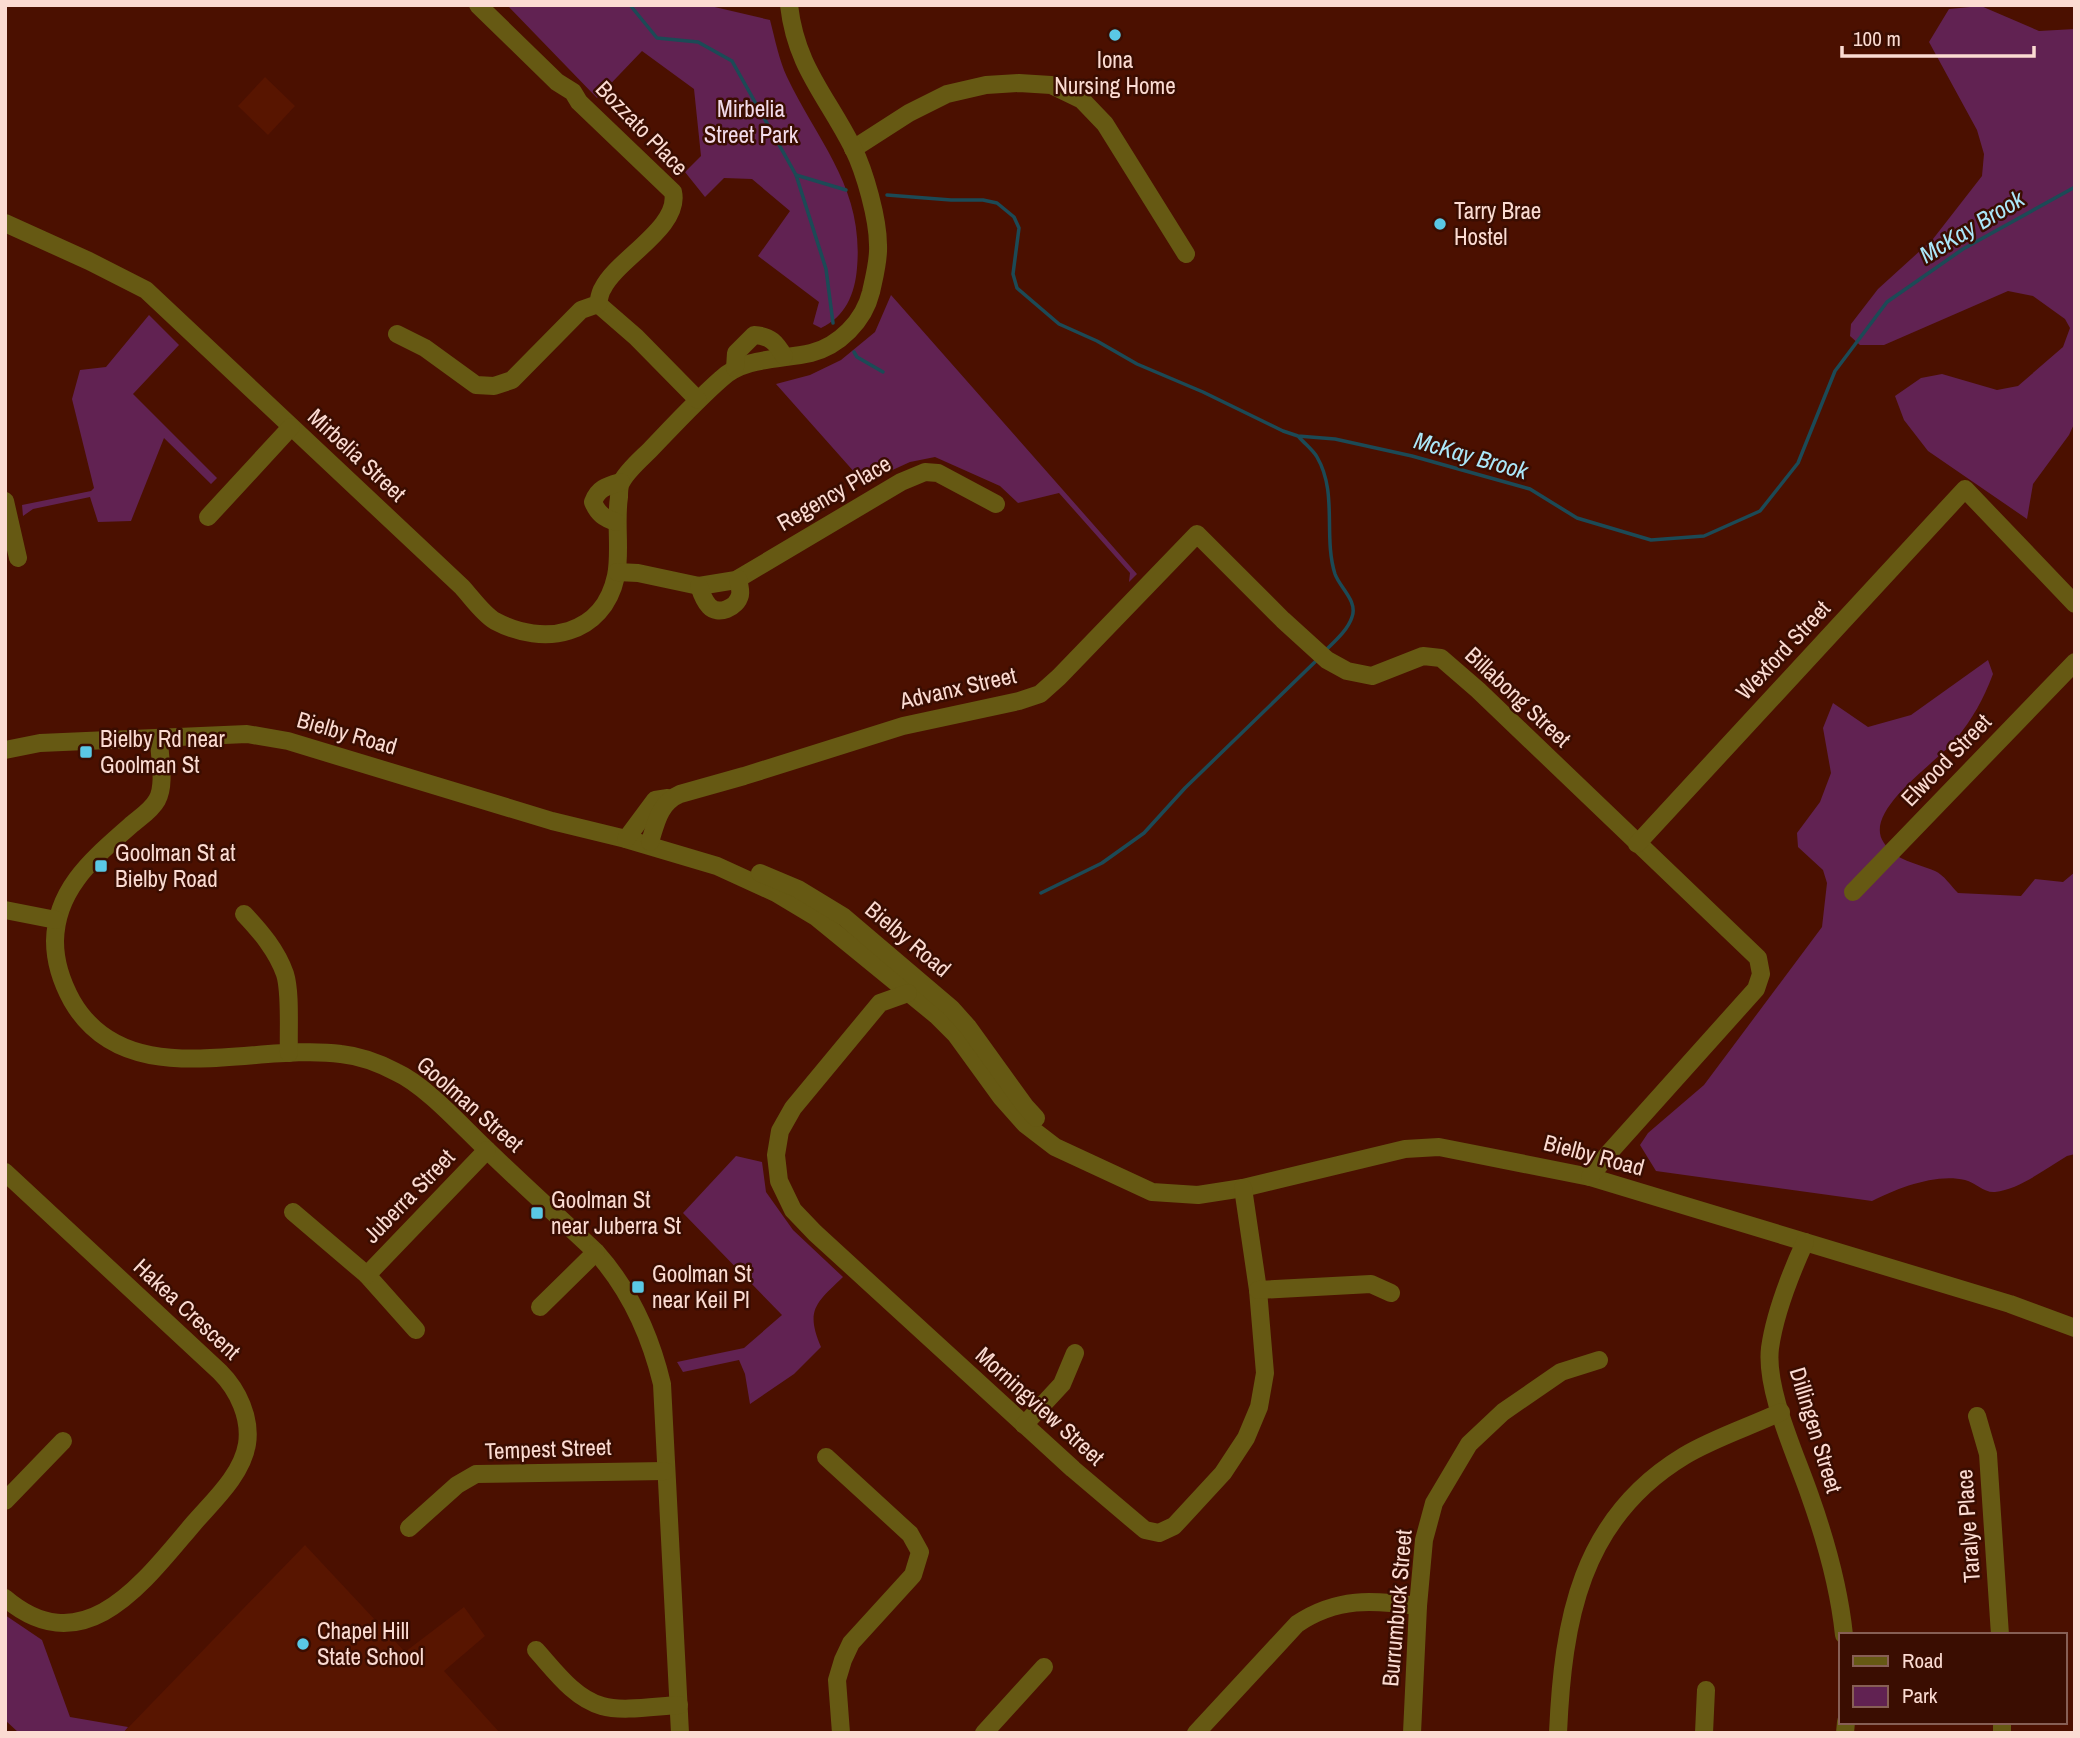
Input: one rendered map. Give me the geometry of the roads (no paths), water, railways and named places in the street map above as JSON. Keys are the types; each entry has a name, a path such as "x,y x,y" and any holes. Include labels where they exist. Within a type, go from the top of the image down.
{"street":[{"name":"Bozzato Place","path":"397,334 425,348 475,385 495,386 512,380 581,310 598,304 603,287 669,216 675,201 673,192 579,102 573,92 557,82 478,5"},
{"path":"616,522 605,518 596,510 593,502 596,494 604,486 621,482 730,370 784,356 812,353 838,341 858,321 871,294 878,245 869,190 853,149 812,82 799,53 789,5"},
{"path":"853,149 909,113 947,94 986,85 1051,85 1082,100 1105,124 1186,254"},
{"name":"Mirbelia Street","path":"5,223 146,290 462,587 493,620 528,634 559,635 587,622 611,595 617,572 616,522 621,482"},
{"path":"598,304 636,337 698,400"},
{"path":"735,368 736,353 754,335 766,335 776,343 784,356"},
{"path":"208,517 291,427"},
{"name":"Regency Place","path":"617,572 638,573 699,586 738,579 901,482 925,472 938,473 996,504"},
{"name":"Wexford Street","path":"1637,844 1965,489 2075,604"},
{"path":"5,502 18,558"},
{"name":"Billabong Street","path":"1197,534 1283,620 1327,660 1347,671 1372,676 1423,656 1441,658 1478,690 1758,958 1761,974 1756,989 1590,1177"},
{"name":"Advanx Street","path":"636,841 673,797 903,726 1040,694 1197,534"},
{"path":"699,586 709,607 718,611 727,610 740,594 738,579"},
{"name":"Elwood Street","path":"1853,892 2075,662"},
{"name":"Bielby Road","path":"5,750 40,743 247,734 288,741 552,821 636,841 717,866 776,893 816,917 883,970 956,1035 1000,1097 1025,1124 1055,1147 1152,1192 1198,1195 1243,1188 1405,1149 1439,1147 1590,1177 2010,1304 2075,1328"},
{"name":"Goolman Street","path":"159,738 160,778 157,800 75,878 65,896 57,920 56,962 62,984 77,1010 93,1029 105,1038 137,1053 165,1059 289,1053 341,1054 372,1061 400,1073 487,1150 596,1252 614,1273 646,1330 662,1384 680,1733"},
{"name":"Bielby Road","path":"5,739 40,743"},
{"name":"Bielby Road","path":"636,841 674,843 715,854 798,889 844,917 951,1008 968,1027 1025,1106 1093,1164"},
{"path":"5,910 57,920"},
{"path":"244,914 279,959 286,978 289,1053"},
{"path":"883,970 880,1003 908,993"},
{"name":"Morningview Street","path":"880,1003 793,1108 780,1131 776,1155 779,1181 793,1210 1024,1425 1145,1530 1159,1533 1174,1526 1223,1473 1246,1438 1259,1407 1265,1373 1258,1290 1243,1188"},
{"name":"Juberra Street","path":"367,1275 487,1150"},
{"name":"Hakea Crescent","path":"5,1172 232,1384 247,1422 247,1445 239,1465 226,1484 160,1562 114,1607 94,1617 68,1624 46,1621 21,1612 5,1598"},
{"path":"293,1212 367,1275 416,1330"},
{"name":"Dillingen Street","path":"1805,1242 1781,1305 1770,1349 1772,1384 1821,1527 1841,1608 1844,1633"},
{"path":"540,1307 596,1252"},
{"path":"1258,1290 1371,1284 1391,1293"},
{"path":"1024,1425 1062,1384 1075,1353"},
{"name":"Burrumbuck Street","path":"1412,1733 1424,1540 1434,1503 1469,1444 1503,1412 1561,1372 1599,1360"},
{"path":"1558,1733 1565,1640 1578,1588 1600,1540 1625,1505 1654,1476 1685,1455 1781,1412"},
{"name":"Taralye Place","path":"1977,1416 1988,1454 2000,1633"},
{"path":"5,1501 63,1441"},
{"path":"826,1457 910,1534 920,1552 913,1575 851,1643 843,1660 837,1680 841,1733"},
{"name":"Tempest Street","path":"409,1528 457,1485 476,1474 665,1471"},
{"path":"1196,1733 1297,1624 1318,1610 1343,1604 1419,1606"},
{"path":"536,1650 570,1687 586,1699 604,1707 679,1705"},
{"path":"984,1733 1044,1667"},
{"path":"1704,1733 1706,1690"}],"waterway":[{"name":"McKay Brook","path":"630,5 657,38 698,42 732,61 796,175 826,269 833,323"},
{"name":"McKay Brook","path":"796,175 846,190"},
{"name":"McKay Brook","path":"887,195 997,203 1014,217 1019,228 1013,274 1017,288 1059,324 1097,341 1137,364 1283,431 1412,456 1530,489 1577,518 1651,540 1704,536 1760,511 1798,463 1835,371 1887,302 1963,249 2075,187"},
{"path":"854,352 857,357 883,372"},
{"path":"1299,437 1315,454 1323,471 1329,500 1330,545 1335,574 1353,606 1347,627 1325,651"},
{"path":"1041,893 1102,863 1144,833 1185,788 1318,659"}],"place":[{"name":"Iona Nursing Home","path":"1115,35"},
{"name":"Tarry Brae Hostel","path":"1440,224"},
{"name":"Bielby Rd near Goolman St","path":"86,752"},
{"name":"Goolman St at Bielby Road","path":"101,866"},
{"name":"Goolman St near Juberra St","path":"537,1213"},
{"name":"Goolman St near Keil Pl","path":"638,1287"},
{"name":"Chapel Hill State School","path":"303,1644"}],"park label":[{"name":"Mirbelia Street Park","path":"751,122"}]}
